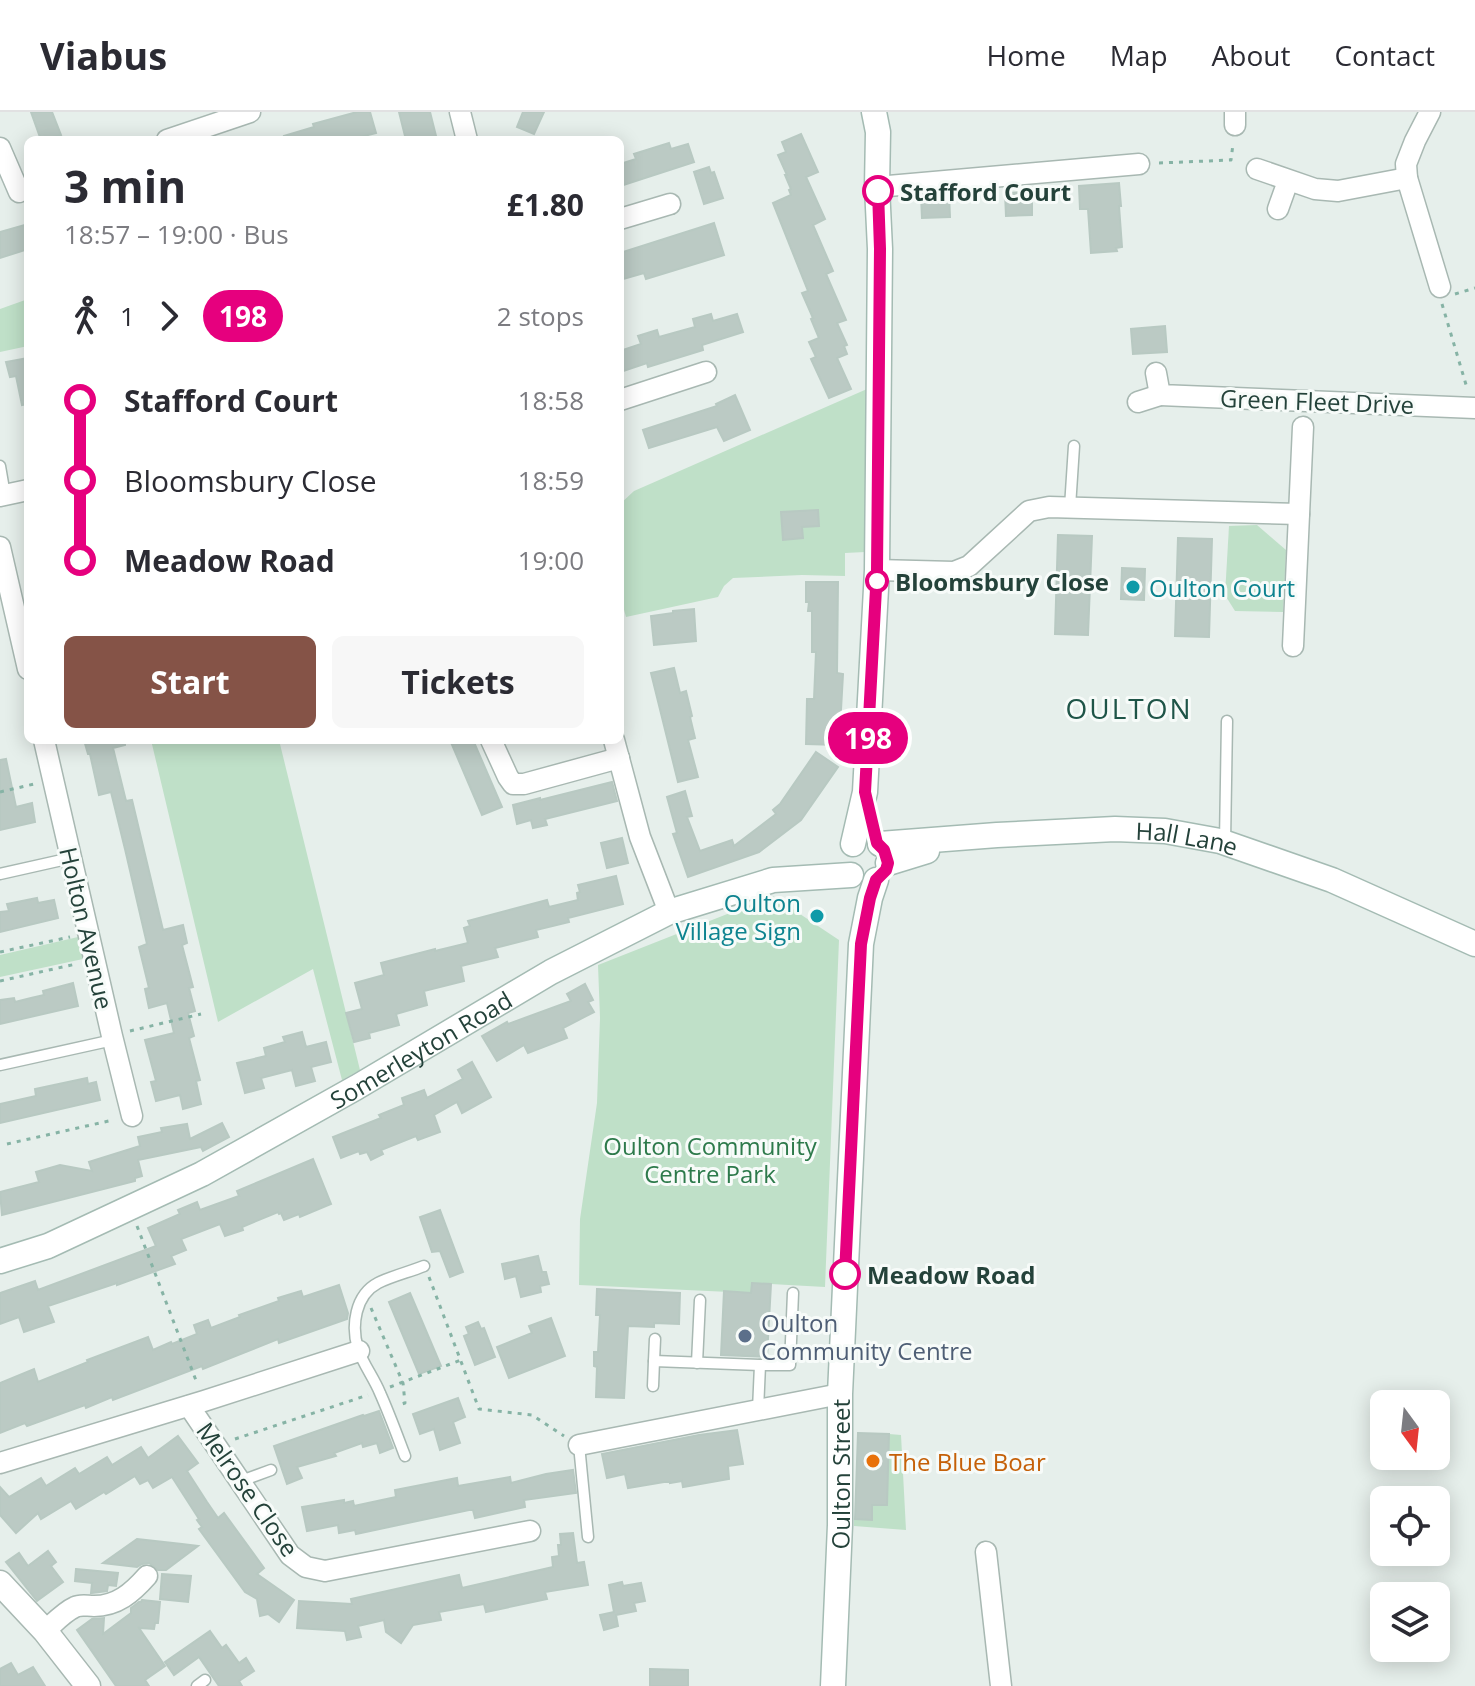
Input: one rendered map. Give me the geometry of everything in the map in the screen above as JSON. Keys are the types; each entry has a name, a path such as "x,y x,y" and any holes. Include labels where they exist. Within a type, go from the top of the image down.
{"main road":[{"name":"Oulton Street","path":"833,1686 840,1525 840,1394 877,570 880,249 878,132 874,112"},
{"name":"Hall Lane","path":"866,861 968,838 997,835 1115,829 1165,831 1225,842 1332,880 1475,944"},
{"name":"Somerleyton Road","path":"0,1261 48,1246 202,1174 551,972 669,912 773,880 866,861"},
{"path":"0,1583 45,1631 88,1686"}],"street":[{"path":"179,136 250,112"},
{"path":"460,112 466,136"},
{"path":"1430,112 1406,164 1407,178 1440,287"},
{"path":"0,148 16,193"},
{"path":"877,187 1139,164"},
{"path":"1257,169 1315,189 1338,191 1407,178"},
{"path":"1278,209 1288,181"},
{"path":"624,218 670,204"},
{"path":"624,399 706,372"},
{"path":"1156,373 1160,395"},
{"name":"Green Fleet Drive","path":"1138,402 1160,395 1474,408"},
{"path":"1293,646 1303,427"},
{"path":"3,496 24,491"},
{"path":"877,570 954,572 969,566 1029,511 1049,507 1299,514"},
{"path":"0,547 24,652"},
{"name":"Holton Avenue","path":"45,744 132,1116"},
{"path":"493,744 513,784 524,784 616,749 640,837 669,912"},
{"path":"0,1463 359,1351"},
{"path":"579,1445 840,1394"},
{"name":"Melrose Close","path":"197,1403 217,1445 290,1555 306,1567 325,1571 500,1546 530,1531"},
{"path":"986,1552 1001,1686"},
{"path":"45,1631 75,1606 112,1604 123,1599 147,1576"}],"lane":[{"path":"1070,507 1074,446"},
{"path":"0,466 3,496"},
{"path":"1225,842 1227,721"},
{"path":"0,874 71,858"},
{"path":"0,1065 112,1038"},
{"path":"405,1456 359,1351 355,1324 358,1305 365,1294 377,1284 424,1266"},
{"path":"654,1361 790,1365 793,1293"},
{"path":"697,1363 700,1300"},
{"path":"653,1386 655,1339"},
{"path":"758,1410 760,1365"},
{"path":"579,1445 588,1537"},
{"path":"241,1481 271,1470"}],"path":[{"path":"1139,164 1231,160 1235,119"},
{"path":"1440,287 1440,299 1474,408"},
{"path":"0,792 53,780"},
{"path":"0,952 89,932"},
{"path":"0,981 95,960"},
{"path":"112,1038 201,1014"},
{"path":"7,1144 132,1116"},
{"path":"130,1207 197,1403"},
{"path":"424,1266 479,1409 532,1415 579,1445"},
{"path":"365,1294 403,1383 405,1403 387,1409"},
{"path":"217,1445 403,1383 461,1360"}],"green space":[{"path":"24,300 24,347 0,352 0,309"},
{"path":"867,389 865,552 845,553 845,576 733,578 718,597 626,617 624,500 634,491"},
{"path":"1257,525 1286,550 1283,612 1235,611 1225,595 1229,526"},
{"path":"152,744 280,744 360,1070 342,1080 313,969 218,1022"},
{"name":"Oulton Community Centre Park","path":"773,896 839,940 825,1287 753,1283 751,1293 579,1285 580,1219 597,1103 598,965"},
{"path":"78,937 83,959 0,977 0,955"},
{"path":"889,1434 901,1435 906,1530 854,1526 854,1518 872,1519 872,1505"}],"building":[{"path":"31,112 52,112 61,135 40,136"},
{"path":"357,112 370,112 376,133 364,136 284,136 314,127 313,124"},
{"path":"399,112 430,112 436,136 405,136"},
{"path":"523,112 544,112 534,134 517,127"},
{"path":"801,134 818,172 806,177 825,219 813,225 833,271 826,274 846,320 837,323 847,345 844,346 847,354 837,358 851,389 829,398 811,359 816,357 809,342 819,338 802,293 808,291 773,203 791,195 778,155 786,152 782,142"},
{"path":"669,143 671,149 688,144 694,162 624,185 624,163 636,159 634,154"},
{"path":"709,167 711,173 714,172 723,198 704,204 694,172"},
{"path":"1119,183 1122,247 1116,248 1117,251 1091,253 1088,209 1080,209 1079,186"},
{"path":"1032,192 1032,215 1006,216 1005,193"},
{"path":"949,194 950,217 922,218 921,196"},
{"path":"714,223 724,255 646,279 644,273 624,279 624,252"},
{"path":"24,225 24,250 0,258 0,232"},
{"path":"711,314 713,321 737,314 743,332 702,345 703,350 648,367 647,363 624,371 624,350 641,344 638,336 657,330 659,337 695,327 693,319"},
{"path":"1165,326 1167,352 1133,354 1131,329"},
{"path":"24,359 24,405 16,376 10,377 6,362"},
{"path":"735,395 750,430 724,441 717,427 649,448 643,430 717,406"},
{"path":"818,510 819,526 802,527 803,538 783,540 781,512"},
{"path":"1058,535 1092,536 1088,635 1055,634"},
{"path":"1178,538 1212,539 1209,637 1175,636"},
{"path":"1122,568 1145,569 1144,600 1121,599"},
{"path":"806,582 838,582 837,673 843,674 839,745 806,744 807,699 814,699 816,652 812,652 812,611 808,611 809,602 806,602"},
{"path":"694,609 696,641 654,645 651,616"},
{"path":"674,668 680,693 686,691 692,716 695,738 688,740 698,777 678,782 651,673"},
{"path":"85,744 125,744 113,748 126,801 132,800 163,930 183,925 187,943 182,945 193,987 189,988 195,1011 188,1013 194,1036 189,1038 200,1080 196,1081 201,1104 183,1109 180,1095 156,1101 151,1082 156,1081 145,1040 174,1033 167,1003 149,1008 145,989 149,988 139,947 147,944 125,849 111,792 99,795"},
{"path":"452,744 475,744 502,807 482,815"},
{"path":"816,752 838,767 801,820 759,852 688,877 673,834 677,833 667,797 685,791 692,816 687,817 700,851 732,840 734,846 776,814 773,810"},
{"path":"6,759 16,807 32,803 35,822 0,830 0,760"},
{"path":"612,782 617,801 545,819 547,825 533,828 531,820 517,824 513,805"},
{"path":"622,838 628,863 607,868 601,843"},
{"path":"616,876 623,904 568,918 569,922 536,930 538,937 495,948 498,957 461,966 464,981 424,991 427,1005 396,1014 399,1025 369,1033 370,1038 354,1042 346,1013 362,1009 355,983 384,975 381,963 468,943 464,928 470,926 468,921 547,900 549,907 578,900 578,885"},
{"path":"37,898 38,903 54,900 58,918 0,932 0,912 9,911 7,904"},
{"path":"73,983 78,1006 0,1024 0,1000 14,998 15,1002"},
{"path":"585,984 593,1000 588,1002 594,1012 563,1028 567,1038 528,1053 524,1045 497,1061 482,1036 507,1022 571,1001 567,994"},
{"path":"302,1032 306,1047 326,1042 331,1062 311,1067 315,1081 296,1086 292,1070 261,1078 264,1088 245,1093 237,1063 266,1056 264,1048 285,1042 283,1037"},
{"path":"472,1062 491,1097 462,1113 457,1102 434,1115 440,1132 418,1140 416,1136 381,1150 383,1154 371,1160 367,1152 360,1154 359,1151 341,1158 333,1137 381,1118 379,1115 404,1105 402,1098 424,1090 427,1098 463,1079 458,1070"},
{"path":"87,1078 88,1084 96,1082 100,1100 0,1123 0,1104 36,1096 35,1089"},
{"path":"222,1123 229,1137 203,1151 201,1147 138,1160 142,1176 135,1178 135,1181 2,1215 0,1192 39,1182 36,1172 60,1165 92,1171 89,1162 140,1146 138,1137 162,1132 161,1128 187,1124 190,1139"},
{"path":"313,1159 331,1204 284,1220 278,1212 225,1236 220,1224 181,1239 186,1250 171,1256 175,1264 48,1306 54,1322 24,1332 19,1317 0,1324 0,1293 35,1281 38,1290 156,1246 148,1228 180,1214 178,1210 197,1202 200,1210 239,1196 237,1191"},
{"path":"440,1210 463,1272 450,1277 440,1251 432,1252 420,1217"},
{"path":"538,1256 549,1284 540,1286 541,1292 521,1297 516,1276 505,1279 502,1264"},
{"name":"Oulton Community Centre","path":"752,1283 771,1284 767,1357 721,1355 724,1291 751,1293"},
{"path":"339,1285 347,1319 279,1343 278,1339 113,1400 112,1397 86,1408 85,1405 0,1433 0,1383 34,1369 38,1382 148,1337 153,1350 197,1334 194,1325 208,1320 211,1328 279,1301 278,1298 301,1291 303,1297"},
{"path":"597,1289 680,1293 679,1324 628,1326 624,1398 596,1397 594,1352 598,1352 600,1315 596,1315"},
{"path":"410,1293 441,1366 419,1374 389,1302"},
{"path":"551,1318 565,1356 509,1378 497,1347 532,1333 529,1326"},
{"path":"478,1322 481,1329 484,1328 495,1357 475,1365 464,1336 469,1334 466,1327"},
{"path":"458,1398 465,1417 453,1422 460,1443 440,1450 434,1429 420,1434 413,1414"},
{"path":"379,1411 393,1448 380,1453 377,1443 363,1447 362,1443 334,1453 336,1456 297,1467 302,1478 287,1484 274,1446"},
{"path":"737,1430 743,1464 728,1466 729,1479 683,1487 682,1481 628,1488 625,1474 607,1478 602,1454"},
{"name":"The Blue Boar","path":"858,1433 889,1434 887,1505 872,1505 872,1520 855,1519"},
{"path":"178,1436 198,1463 187,1471 218,1518 224,1513 264,1568 257,1574 294,1600 279,1622 268,1614 260,1616 257,1599 245,1592 199,1529 202,1527 199,1519 172,1477 153,1488 148,1480 140,1484 135,1476 76,1509 71,1501 41,1519 38,1513 16,1533 0,1515 0,1487 9,1497 41,1478 46,1486 75,1468 79,1474 107,1457 112,1465 141,1447 148,1458"},
{"path":"573,1470 576,1493 524,1500 525,1507 475,1518 473,1510 469,1510 356,1534 355,1530 339,1533 338,1525 307,1531 302,1507 344,1500 344,1503 353,1501 354,1506 396,1497 395,1490 457,1478 458,1486 510,1477 511,1483"},
{"path":"573,1533 577,1563 584,1562 588,1585 545,1592 547,1599 486,1612 484,1604 439,1612 441,1620 413,1625 401,1643 386,1632 384,1620 358,1626 361,1637 347,1640 345,1631 297,1628 299,1601 352,1604 351,1599 459,1575 462,1588 553,1567 552,1557 559,1556 560,1534"},
{"path":"137,1539 198,1546 166,1570 158,1570 149,1563 137,1567 103,1563"},
{"path":"48,1551 56,1562 51,1566 63,1582 37,1601 6,1562 19,1553 28,1566"},
{"path":"76,1569 118,1573 116,1586 108,1585 107,1591 91,1593 92,1583 75,1581"},
{"path":"162,1574 191,1576 188,1602 160,1599"},
{"path":"622,1582 623,1586 641,1583 645,1601 634,1603 636,1611 616,1615 618,1626 604,1630 600,1615 614,1612 609,1585"},
{"path":"142,1600 160,1602 158,1623 155,1623 154,1629 139,1628 165,1666 145,1680 149,1686 116,1686 77,1630 92,1619 104,1618 103,1634 131,1613 131,1608"},
{"path":"210,1631 222,1648 226,1645 239,1663 246,1658 254,1671 239,1681 242,1686 219,1686 199,1657 174,1675 165,1662"},
{"path":"11,1663 18,1675 33,1667 45,1686 0,1686 0,1669"},
{"path":"650,1669 688,1670 688,1686 650,1686"}],"bus line":[{"name":"198","path":"845,1274 861,944 876,880 882,876 888,863 884,850 877,843 865,792 877,570 878,191"}],"place":[{"name":"Stafford Court","path":"878,191"},
{"name":"Bloomsbury Close","path":"877,581"},
{"name":"Oulton Court","path":"1133,587"},
{"name":"Oulton Village Sign","path":"817,916"},
{"name":"Meadow Road","path":"845,1274"},
{"name":"Oulton Community Centre","path":"745,1336"},
{"name":"The Blue Boar","path":"873,1461"}],"district":[{"name":"OULTON","path":"1129,708"}]}
